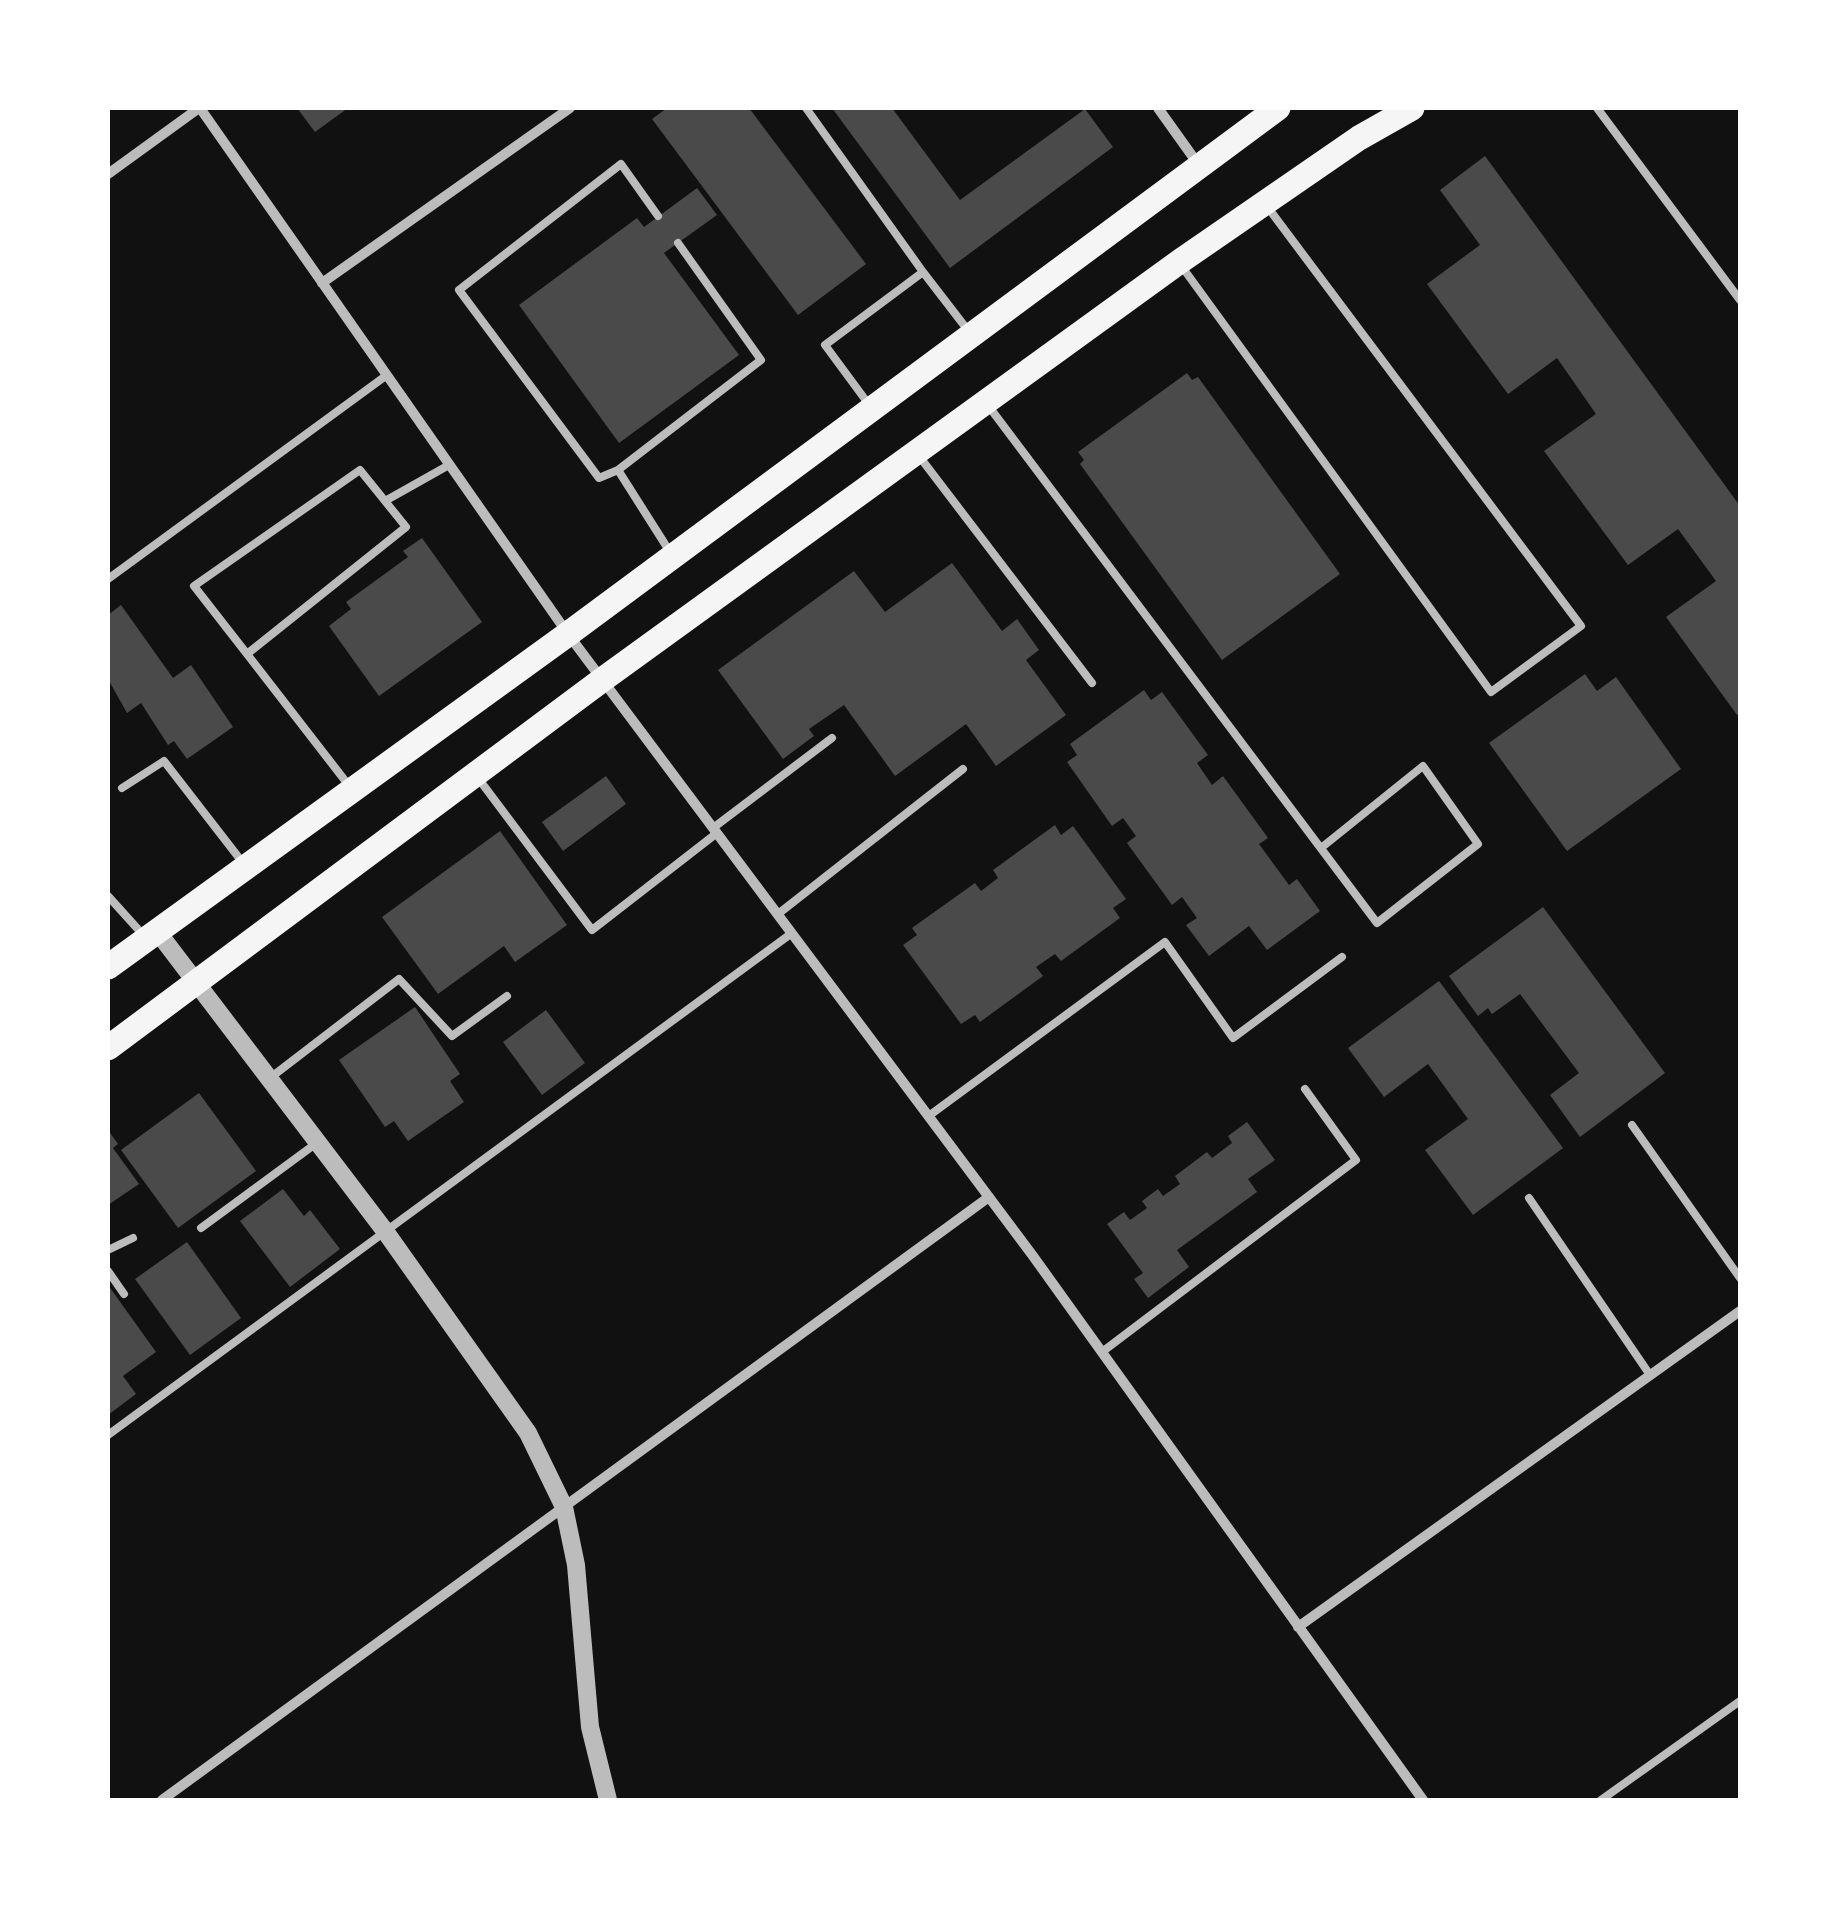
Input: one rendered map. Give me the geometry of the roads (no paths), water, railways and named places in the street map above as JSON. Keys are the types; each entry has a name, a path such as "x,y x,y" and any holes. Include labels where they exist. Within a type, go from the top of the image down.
{"main road":[{"path":"108,967 568,634 1278,108"},
{"path":"108,1048 602,680 1179,262 1358,138 1412,108"}],"street":[{"path":"108,174 200,108 568,634 930,1115 1423,1800"},
{"path":"322,282 570,108"},
{"path":"1158,108 1198,164"},
{"path":"152,934 196,982 270,1078 385,1231 528,1434 564,1507 576,1565 590,1727 608,1800"},
{"path":"162,1800 989,1197"},
{"path":"1298,1627 1740,1311"}],"lane":[{"path":"806,108 970,333"},
{"path":"1597,108 1740,300"},
{"path":"658,216 621,164 459,290 599,478 618,470 761,360 678,243"},
{"path":"1179,262 1491,692 1581,626 1263,202"},
{"path":"872,409 825,345 923,272"},
{"path":"108,579 387,375"},
{"path":"987,404 1377,924 1478,844 1423,766 1321,848"},
{"path":"917,453 1092,683"},
{"path":"385,501 449,465"},
{"path":"247,654 406,527 360,470 194,586 352,790"},
{"path":"618,470 672,556"},
{"path":"476,775 592,930 832,738"},
{"path":"122,788 164,761 246,866"},
{"path":"778,914 964,769"},
{"path":"108,896 152,934"},
{"path":"108,1435 792,933"},
{"path":"930,1115 1165,942 1233,1038 1342,956"},
{"path":"270,1078 399,979 452,1036 507,996"},
{"path":"1102,1352 1356,1160 1305,1090"},
{"path":"1632,1126 1740,1278"},
{"path":"202,1228 318,1142"},
{"path":"1529,1198 1650,1375"},
{"path":"108,1250 133,1238"},
{"path":"108,1271 124,1294"},
{"path":"1601,1800 1740,1701"}]}
